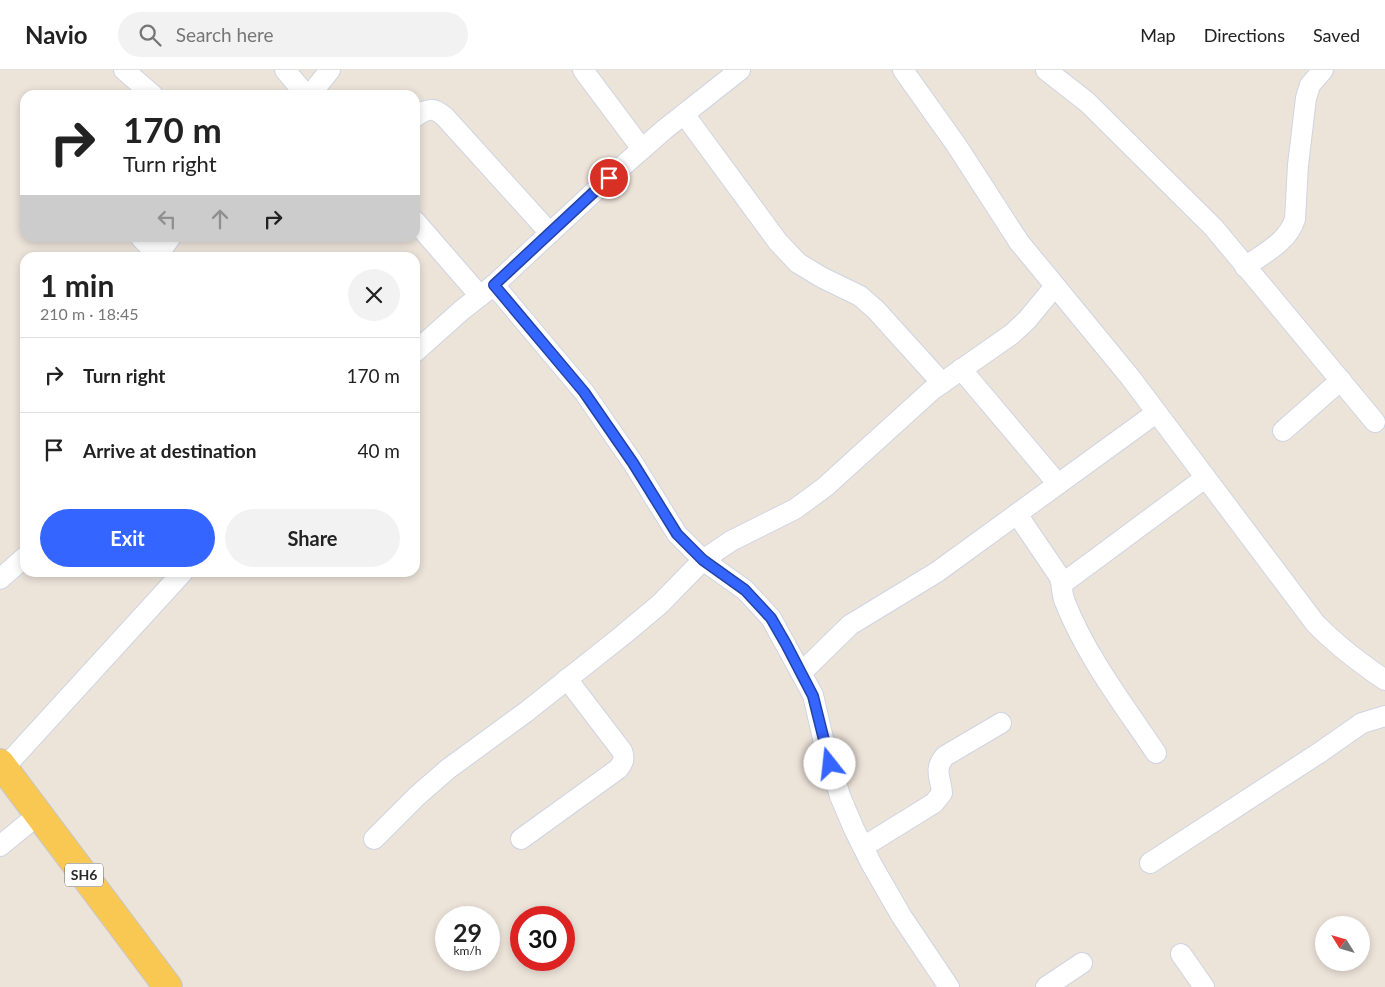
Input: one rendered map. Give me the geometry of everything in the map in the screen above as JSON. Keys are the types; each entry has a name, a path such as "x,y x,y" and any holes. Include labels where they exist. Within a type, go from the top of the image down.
{"main road":[{"name":"SH6","path":"2,766 168,987"}],"street":[{"path":"124,70 147,90"},
{"path":"285,70 302,90"},
{"path":"314,90 330,70"},
{"path":"583,70 642,149"},
{"path":"420,348 487,291 642,149 740,70"},
{"path":"903,70 957,146 1019,242 1130,377 1315,622 1351,656 1385,680"},
{"path":"1046,70 1087,102 1214,228 1375,422"},
{"path":"1245,267 1280,241 1292,227 1295,219 1298,165 1306,98 1310,85 1323,70"},
{"path":"420,114 426,110 436,110 445,117 550,233"},
{"path":"684,114 778,242 798,262 821,277 860,296 876,310 942,383"},
{"path":"420,226 487,291 584,392 633,463 677,534 703,560 745,590 771,618 802,672 813,696 825,747 840,796 863,847 902,917 950,987"},
{"path":"145,242 156,252"},
{"path":"374,839 417,796 448,769 567,679 660,604 703,560 731,541 795,509 825,487 942,383 1012,334 1027,320 1055,286"},
{"path":"961,369 1058,484"},
{"path":"1283,431 1341,380"},
{"path":"802,672 850,626 937,572 1156,413"},
{"path":"1062,584 1205,478"},
{"path":"1017,514 1059,576 1064,601 1083,640 1106,679 1156,753"},
{"path":"0,579 20,561"},
{"path":"2,766 178,577"},
{"path":"521,839 618,769 623,763 622,751 567,679"},
{"path":"1150,862 1362,723 1385,716"},
{"path":"863,847 934,803 942,793 938,771 939,763 945,756 1000,724"},
{"path":"0,846 39,814"},
{"path":"1181,954 1204,987"},
{"path":"1046,987 1082,963"}],"route":[{"path":"609,178 494,285 584,392 633,463 677,534 703,560 745,590 771,618 813,696 830,764"}]}
